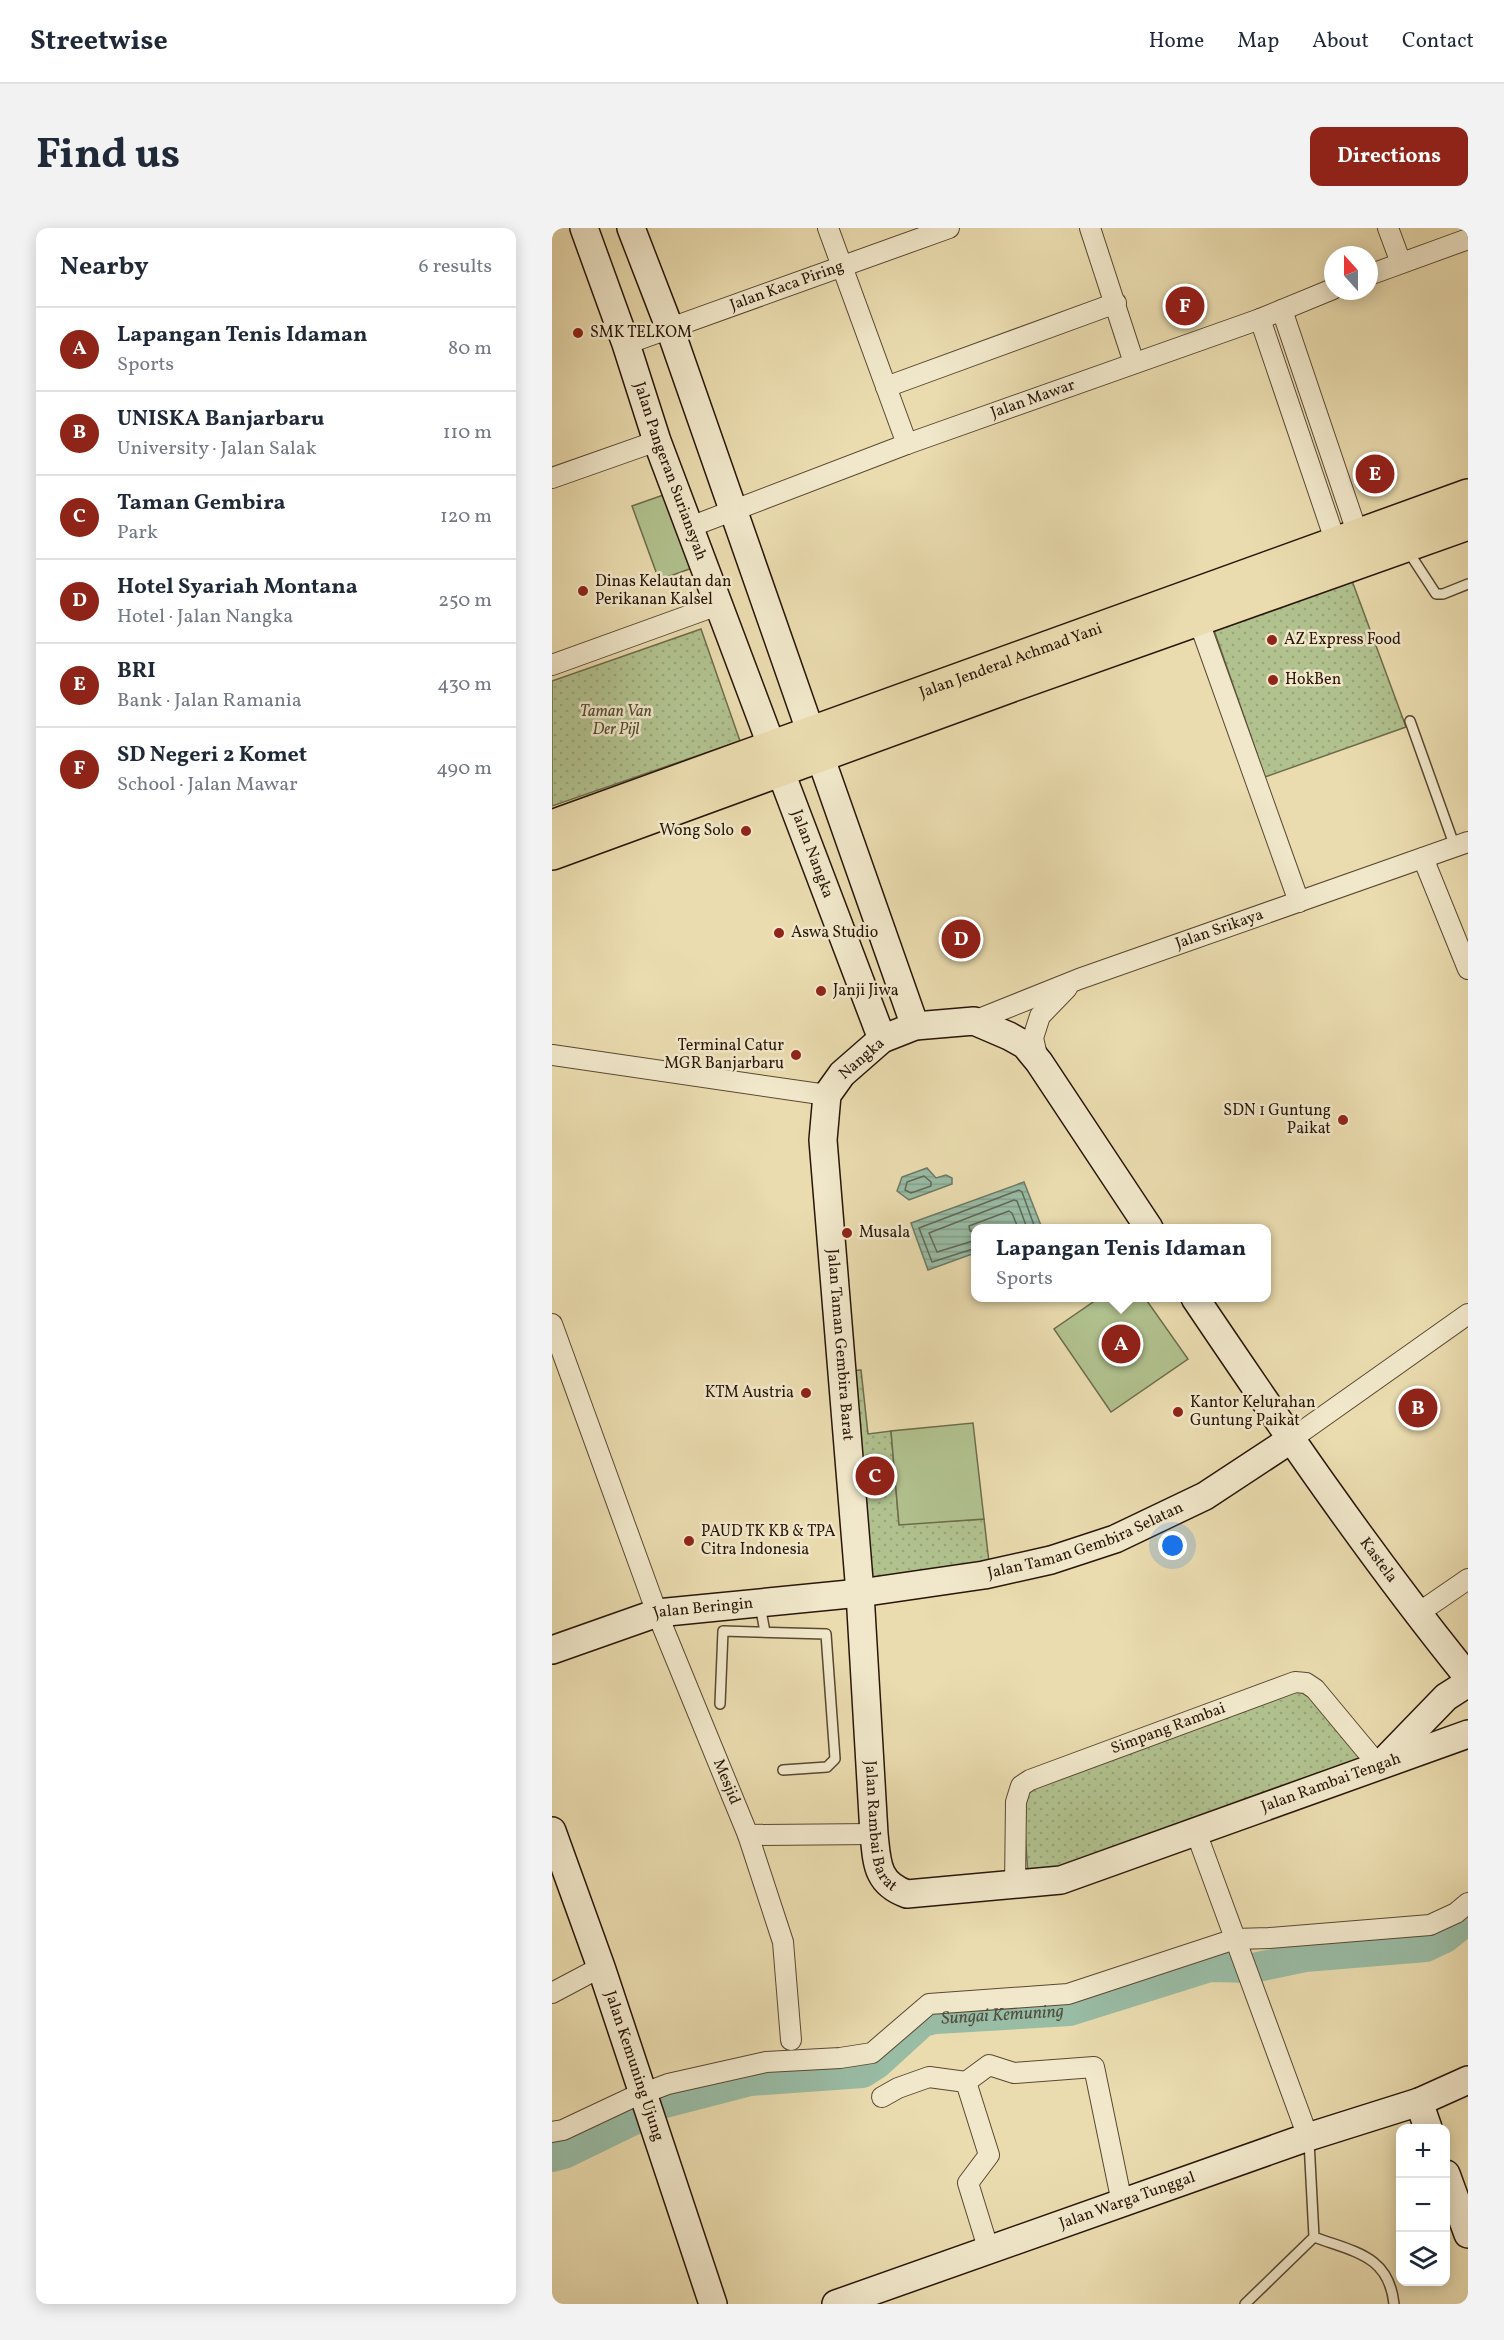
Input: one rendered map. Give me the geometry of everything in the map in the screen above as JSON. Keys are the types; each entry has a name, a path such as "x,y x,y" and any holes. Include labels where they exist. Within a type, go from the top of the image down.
{"highway":[{"name":"Jalan Jenderal Achmad Yani","path":"815,745 1347,539 1468,496"},
{"name":"Jalan Jenderal Achmad Yani","path":"552,827 1009,686 1468,523"},
{"name":"Jalan Jenderal Achmad Yani","path":"552,853 776,758"}],"street":[{"name":"Jalan Pangeran Suriansyah","path":"584,228 626,344 657,441 776,758"},
{"path":"631,228 670,329 915,1026"},
{"path":"828,228 907,444"},
{"name":"Jalan Kaca Piring","path":"626,344 949,228"},
{"path":"1090,228 1134,363"},
{"path":"1388,228 1401,263"},
{"path":"1378,272 1468,238"},
{"name":"Jalan Mawar","path":"690,527 907,444 1260,319 1324,294"},
{"path":"886,387 1116,303"},
{"path":"1282,310 1347,539"},
{"path":"1260,319 1347,539"},
{"path":"552,478 657,441"},
{"path":"552,665 718,605"},
{"path":"1198,619 1299,902"},
{"name":"Jalan Nangka","path":"776,758 882,1039"},
{"name":"Jalan Srikaya","path":"974,1021 1079,979 1461,845"},
{"path":"1423,858 1468,969"},
{"path":"1039,1062 1033,1038 1040,1016 1056,998 1079,979"},
{"path":"974,1021 1025,1045 1039,1062 1146,1224"},
{"name":"Nangka","path":"827,1095 842,1074 882,1039 915,1026 974,1021"},
{"path":"552,1055 827,1095"},
{"name":"Jalan Taman Gembira Barat","path":"827,1095 823,1140 860,1593"},
{"name":"Kastela","path":"1198,1302 1290,1440 1417,1614 1468,1677"},
{"path":"1290,1440 1468,1314"},
{"name":"Mesjid","path":"552,1324 657,1613 748,1835 783,1942 791,2040"},
{"name":"Jalan Taman Gembira Selatan","path":"860,1593 984,1575 1051,1560 1115,1539 1204,1496 1290,1440"},
{"path":"1417,1614 1468,1580"},
{"name":"Jalan Beringin","path":"552,1650 657,1613 860,1593"},
{"name":"Jalan Rambai Barat","path":"860,1593 877,1863 885,1880 893,1889 907,1894 1061,1880 1196,1832"},
{"name":"Simpang Rambai","path":"1015,1885 1016,1802 1021,1786 1030,1780 1294,1682 1306,1683 1315,1689 1379,1766"},
{"path":"1379,1766 1446,1697 1468,1683"},
{"name":"Jalan Rambai Tengah","path":"1196,1832 1468,1734"},
{"name":"Jalan Kemuning Ujung","path":"552,1831 601,1967 713,2304"},
{"path":"1196,1832 1308,2137"},
{"path":"748,1835 874,1834"},
{"path":"552,2132 563,2130 668,2084 766,2062 840,2058 872,2053 929,2004 1068,1994 1236,1940 1430,1925 1468,1903"},
{"path":"552,1993 601,1967"},
{"path":"882,2097 898,2088 929,2077 966,2082 989,2065 1014,2073 1094,2067 1122,2203"},
{"name":"Jalan Warga Tunggal","path":"836,2304 1308,2137 1419,2102 1468,2080"},
{"path":"966,2082 989,2155 968,2183 989,2251"},
{"path":"1419,2102 1427,2124"},
{"path":"1447,2178 1468,2234"}],"lane":[{"path":"1405,545 1436,594 1443,594 1468,584"},
{"path":"1410,721 1461,845"},
{"path":"760,1603 765,1632"},
{"path":"720,1704 723,1632 826,1634 835,1759 827,1767 783,1770"},
{"path":"1245,2304 1314,2238 1308,2137"},
{"path":"1314,2238 1376,2262 1390,2282 1394,2304"}],"green space":[{"path":"669,493 695,567 659,580 632,506"},
{"path":"1351,578 1406,727 1265,777 1214,630"},
{"name":"Taman Van Der Pijl","path":"701,629 740,741 552,806 552,681"},
{"path":"1093,1302 1148,1302 1188,1359 1111,1412 1054,1329"},
{"path":"861,1370 868,1434 891,1431 899,1524 984,1519 989,1562 866,1582 844,1371"},
{"path":"973,1423 984,1519 899,1525 891,1431"},
{"path":"1284,1693 1312,1694 1359,1756 1363,1766 1057,1874 1028,1875 1023,1802 1026,1789"}],"water":[{"path":"927,1168 936,1178 946,1175 952,1178 952,1184 909,1200 897,1191 902,1177"},
{"path":"1024,1182 1040,1224 971,1224 971,1254 928,1270 911,1223"}],"waterway":[{"name":"Sungai Kemuning","path":"552,2157 564,2154 638,2118 652,2107 665,2103 750,2081 863,2073 877,2064 923,2022 936,2019 1070,2011 1210,1967 1253,1968 1305,1957 1426,1947 1445,1938 1468,1917"},
{"path":"1461,1925 1468,1931"}],"place":[{"name":"SD Negeri 2 Komet","path":"1185,306"},
{"name":"SMK TELKOM","path":"578,333"},
{"name":"BRI","path":"1375,474"},
{"name":"Dinas Kelautan dan Perikanan Kalsel","path":"583,591"},
{"name":"AZ Express Food","path":"1272,640"},
{"name":"HokBen","path":"1273,680"},
{"name":"Wong Solo","path":"746,831"},
{"name":"Aswa Studio","path":"779,933"},
{"name":"Hotel Syariah Montana","path":"961,939"},
{"name":"Janji Jiwa","path":"821,991"},
{"name":"Terminal Catur MGR Banjarbaru","path":"796,1055"},
{"name":"SDN 1 Guntung Paikat","path":"1343,1120"},
{"name":"Musala","path":"847,1233"},
{"name":"Lapangan Tenis Idaman","path":"1121,1344"},
{"name":"KTM Austria","path":"806,1393"},
{"name":"UNISKA Banjarbaru","path":"1418,1408"},
{"name":"Kantor Kelurahan Guntung Paikat","path":"1178,1412"},
{"name":"Taman Gembira","path":"875,1476"},
{"name":"PAUD TK KB & TPA Citra Indonesia","path":"689,1541"}]}
